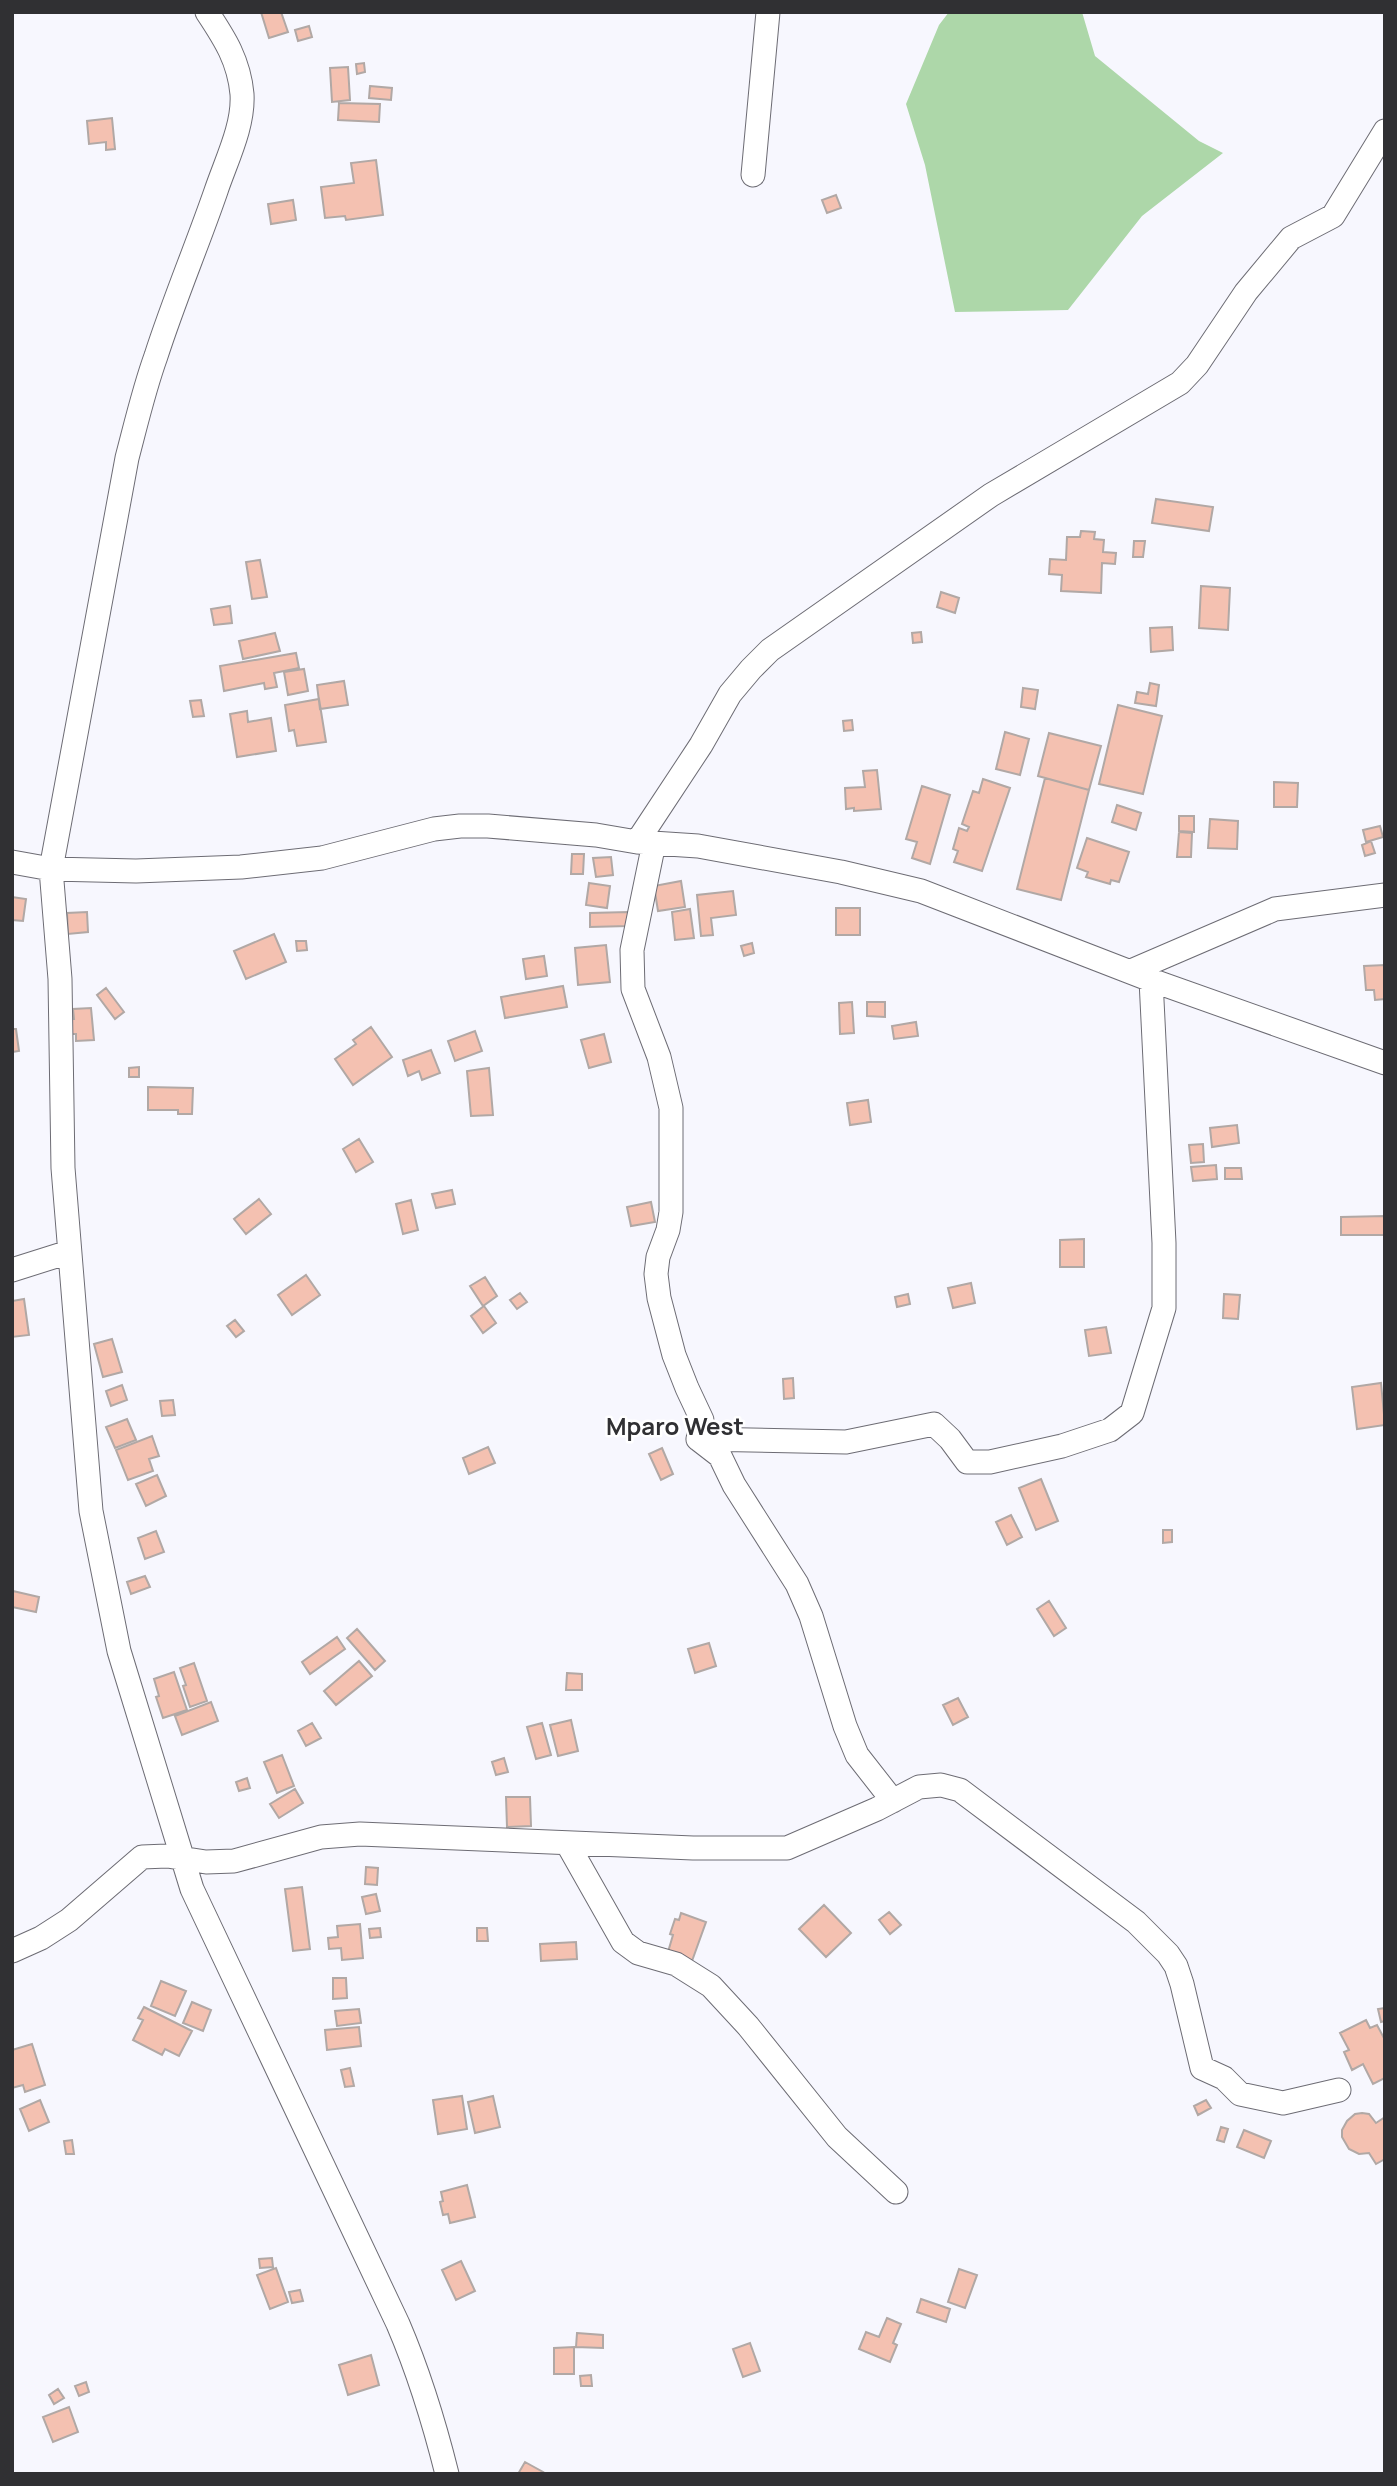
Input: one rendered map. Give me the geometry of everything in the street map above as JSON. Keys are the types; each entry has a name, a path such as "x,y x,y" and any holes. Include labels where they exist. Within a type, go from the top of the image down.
{"street":[{"path":"207,12 230,46 238,67 242,97 238,125 200,239 156,355 127,458 51,869 60,979 63,1168 92,1511 119,1651 197,1901 398,2324 418,2372 447,2474"},
{"path":"753,175 768,12"},
{"path":"698,1439 702,1420 674,1354 659,1298 656,1274 671,1212 671,1108 659,1056 633,989 632,950 645,842 730,694 770,650 991,495 1180,383 1197,365 1246,292 1291,238 1333,216 1385,131"},
{"path":"12,862 51,869 136,871 241,867 322,858 434,829 460,826 596,835 698,846 901,885 1385,1063"},
{"path":"1141,975 1275,909 1385,895"},
{"path":"698,1439 846,1442 934,1424 950,1439 967,1462 990,1462 1062,1446 1110,1430 1132,1413 1164,1308 1164,1243 1141,975"},
{"path":"12,1269 69,1252"},
{"path":"698,1439 720,1456 734,1485 797,1584 811,1616 845,1726 858,1755 893,1801"},
{"path":"12,1951 41,1938 69,1920 142,1857 234,1861 321,1837 360,1834 693,1848 787,1848 801,1844 919,1787 940,1785 960,1790 1136,1922 1168,1954 1176,1966 1202,2068 1224,2078 1240,2094 1283,2103 1339,2090"},
{"path":"567,1843 623,1942 638,1953 676,1964 711,1986 748,2025 837,2137 896,2192"}],"green space":[{"path":"949,12 1082,12 1095,56 1199,141 1223,153 1142,216 1068,310 955,312 925,165 906,104 939,25"}],"building":[{"path":"261,12 281,12 288,32 269,38"},
{"path":"309,26 312,37 298,41 295,30"},
{"path":"364,63 365,72 357,74 356,64"},
{"path":"348,67 350,100 332,102 330,68"},
{"path":"370,86 392,88 391,100 369,98"},
{"path":"339,103 380,104 379,122 338,120"},
{"path":"112,118 115,149 106,150 106,142 89,144 87,121"},
{"path":"376,160 383,215 346,220 345,216 325,218 321,187 354,183 351,163"},
{"path":"836,195 841,208 827,213 822,200"},
{"path":"293,200 296,220 271,224 268,204"},
{"path":"1156,499 1213,507 1209,531 1152,523"},
{"path":"1081,531 1095,532 1094,539 1104,540 1103,552 1116,553 1115,564 1102,563 1101,593 1061,591 1062,575 1049,574 1050,559 1066,560 1067,537 1080,537"},
{"path":"1134,541 1145,541 1143,557 1133,557"},
{"path":"260,560 267,597 252,599 246,562"},
{"path":"1201,586 1230,588 1228,630 1199,628"},
{"path":"941,592 959,598 955,613 937,607"},
{"path":"230,606 232,623 214,625 211,609"},
{"path":"1172,627 1173,650 1151,652 1150,628"},
{"path":"921,632 922,642 913,643 912,633"},
{"path":"275,633 280,651 243,659 239,641"},
{"path":"296,653 299,668 274,673 277,687 265,689 264,683 224,691 220,666"},
{"path":"304,669 308,691 288,695 284,672"},
{"path":"344,681 348,705 320,709 317,685"},
{"path":"1150,683 1159,685 1156,706 1135,703 1137,692 1148,694"},
{"path":"1023,688 1038,690 1035,709 1021,707"},
{"path":"319,699 326,742 297,746 294,730 289,731 285,705"},
{"path":"201,700 204,716 193,717 190,701"},
{"path":"1118,705 1162,716 1143,794 1099,784"},
{"path":"247,711 248,722 271,718 276,751 237,757 230,714"},
{"path":"852,720 853,730 844,731 843,721"},
{"path":"1005,732 1029,739 1020,775 996,769"},
{"path":"1049,733 1101,746 1089,790 1038,776"},
{"path":"877,770 881,809 846,809 845,788 865,787 863,771"},
{"path":"1045,778 1089,790 1061,900 1017,889"},
{"path":"983,779 1010,788 982,871 954,862 958,851 953,849 959,828 967,831 969,827 962,824 973,791 979,793"},
{"path":"1274,782 1298,783 1297,807 1274,807"},
{"path":"922,786 950,795 930,864 912,858 917,842 906,839"},
{"path":"1117,805 1141,813 1136,830 1112,822"},
{"path":"1179,816 1194,816 1194,832 1179,831"},
{"path":"1210,819 1238,821 1237,849 1208,848"},
{"path":"1380,826 1383,837 1366,842 1363,830"},
{"path":"1179,832 1192,833 1191,857 1177,857"},
{"path":"1087,838 1129,852 1119,882 1111,880 1110,884 1086,877 1088,872 1077,868"},
{"path":"1371,841 1375,853 1365,856 1362,845"},
{"path":"572,854 584,854 583,874 571,874"},
{"path":"611,857 613,875 596,877 593,858"},
{"path":"681,881 685,907 658,911 654,886"},
{"path":"589,883 610,886 607,908 586,905"},
{"path":"733,891 736,915 711,918 713,935 701,936 697,895"},
{"path":"12,897 26,899 23,921 12,920"},
{"path":"836,908 860,908 860,935 836,935"},
{"path":"690,909 694,938 675,940 672,912"},
{"path":"87,912 88,932 68,934 67,913"},
{"path":"628,912 628,926 590,927 590,913"},
{"path":"274,934 286,962 246,979 234,951"},
{"path":"296,941 306,941 307,950 297,951"},
{"path":"752,943 754,953 744,956 741,946"},
{"path":"606,945 610,982 578,985 575,948"},
{"path":"544,956 547,976 526,979 523,959"},
{"path":"1385,965 1385,999 1375,1000 1374,990 1366,990 1364,966"},
{"path":"563,986 567,1007 505,1018 501,997"},
{"path":"106,988 124,1012 115,1019 97,995"},
{"path":"852,1002 854,1033 840,1034 839,1003"},
{"path":"867,1002 885,1002 885,1017 867,1016"},
{"path":"91,1008 94,1040 76,1041 70,1019 74,1019 73,1009"},
{"path":"916,1022 918,1036 894,1039 892,1026"},
{"path":"371,1027 392,1057 353,1085 335,1059 356,1044 353,1040"},
{"path":"12,1029 16,1029 19,1051 12,1052"},
{"path":"475,1031 482,1051 455,1061 448,1041"},
{"path":"604,1034 611,1062 589,1068 581,1040"},
{"path":"431,1050 440,1073 422,1080 419,1071 408,1076 403,1060"},
{"path":"139,1067 139,1077 129,1077 129,1068"},
{"path":"489,1068 493,1115 471,1116 467,1071"},
{"path":"148,1087 193,1088 192,1114 178,1114 178,1110 148,1110"},
{"path":"868,1100 871,1122 850,1125 847,1103"},
{"path":"1237,1125 1239,1143 1212,1147 1210,1128"},
{"path":"359,1139 373,1162 356,1172 343,1149"},
{"path":"1203,1144 1204,1162 1191,1163 1189,1145"},
{"path":"1216,1165 1217,1179 1193,1181 1191,1167"},
{"path":"1225,1168 1241,1168 1242,1179 1225,1179"},
{"path":"452,1190 455,1204 436,1208 432,1194"},
{"path":"259,1199 271,1214 246,1234 234,1219"},
{"path":"411,1200 418,1230 403,1234 396,1204"},
{"path":"651,1202 655,1222 631,1226 627,1207"},
{"path":"1385,1216 1385,1235 1341,1235 1341,1217"},
{"path":"1084,1239 1084,1267 1060,1267 1060,1240"},
{"path":"306,1275 320,1295 292,1315 278,1295"},
{"path":"485,1277 497,1296 483,1306 470,1286"},
{"path":"971,1283 975,1303 953,1308 948,1288"},
{"path":"520,1293 527,1302 517,1309 510,1300"},
{"path":"908,1294 910,1304 897,1307 895,1297"},
{"path":"1224,1294 1240,1295 1238,1319 1223,1318"},
{"path":"24,1299 29,1335 12,1337 12,1301"},
{"path":"484,1306 496,1323 483,1333 471,1316"},
{"path":"235,1320 244,1331 236,1337 227,1326"},
{"path":"1106,1327 1111,1353 1089,1356 1085,1330"},
{"path":"112,1339 122,1372 103,1377 94,1344"},
{"path":"793,1378 794,1398 784,1399 783,1379"},
{"path":"1381,1383 1385,1425 1357,1429 1352,1387"},
{"path":"122,1385 127,1400 111,1406 106,1391"},
{"path":"173,1400 175,1415 162,1416 160,1401"},
{"path":"127,1419 136,1440 115,1448 106,1427"},
{"path":"152,1436 159,1456 149,1459 153,1471 128,1480 116,1450"},
{"path":"488,1447 495,1463 469,1474 463,1458"},
{"path":"662,1448 673,1474 661,1480 649,1454"},
{"path":"157,1475 166,1496 146,1506 136,1484"},
{"path":"1041,1479 1058,1521 1036,1530 1019,1488"},
{"path":"1011,1515 1022,1537 1007,1545 996,1522"},
{"path":"1163,1530 1172,1530 1172,1542 1163,1543"},
{"path":"156,1531 164,1552 145,1559 138,1538"},
{"path":"145,1576 150,1587 131,1594 127,1582"},
{"path":"13,1591 39,1597 36,1612 12,1607"},
{"path":"1049,1601 1066,1628 1054,1636 1037,1609"},
{"path":"357,1629 385,1661 375,1670 347,1638"},
{"path":"337,1637 345,1649 310,1674 302,1662"},
{"path":"709,1643 716,1666 695,1673 688,1649"},
{"path":"359,1661 372,1676 336,1705 324,1691"},
{"path":"194,1663 207,1701 190,1707 180,1668"},
{"path":"174,1672 187,1710 163,1718 154,1679"},
{"path":"567,1673 582,1674 582,1690 566,1690"},
{"path":"958,1698 968,1717 953,1725 943,1705"},
{"path":"211,1702 218,1721 182,1735 175,1716"},
{"path":"571,1720 578,1751 558,1756 550,1725"},
{"path":"312,1723 321,1738 306,1746 298,1731"},
{"path":"542,1723 551,1755 536,1759 527,1727"},
{"path":"282,1755 294,1786 277,1793 264,1762"},
{"path":"504,1758 508,1772 496,1775 492,1762"},
{"path":"247,1778 250,1788 239,1791 236,1782"},
{"path":"295,1789 303,1803 279,1818 270,1804"},
{"path":"506,1797 530,1797 531,1826 507,1827"},
{"path":"366,1867 378,1868 377,1885 365,1884"},
{"path":"302,1887 310,1949 293,1951 285,1889"},
{"path":"376,1894 380,1911 366,1914 362,1897"},
{"path":"824,1905 851,1933 826,1957 799,1929"},
{"path":"889,1912 901,1925 890,1934 879,1920"},
{"path":"681,1913 706,1922 692,1961 668,1952 675,1919 679,1920"},
{"path":"360,1924 363,1958 342,1960 341,1948 329,1949 328,1938 338,1937 337,1926"},
{"path":"380,1928 381,1937 370,1938 369,1929"},
{"path":"477,1928 487,1928 488,1941 477,1941"},
{"path":"576,1942 577,1959 541,1961 540,1944"},
{"path":"333,1978 346,1978 347,1998 333,1999"},
{"path":"161,1981 186,1991 175,2016 151,2006"},
{"path":"192,2002 211,2010 203,2031 183,2023"},
{"path":"144,2007 192,2031 179,2056 165,2049 162,2055 133,2040 143,2020 138,2018"},
{"path":"1385,2008 1385,2021 1381,2022 1378,2009"},
{"path":"359,2009 361,2023 337,2026 335,2011"},
{"path":"1366,2020 1370,2028 1377,2025 1385,2040 1385,2078 1373,2084 1363,2064 1352,2070 1344,2052 1349,2050 1340,2033"},
{"path":"359,2027 361,2046 327,2050 325,2030"},
{"path":"32,2044 45,2085 25,2092 23,2085 12,2088 12,2050"},
{"path":"350,2068 354,2086 345,2087 341,2070"},
{"path":"462,2096 467,2129 438,2134 433,2100"},
{"path":"493,2096 500,2127 475,2133 468,2102"},
{"path":"40,2100 49,2122 29,2131 20,2109"},
{"path":"1206,2100 1211,2108 1198,2115 1194,2106"},
{"path":"1355,2114 1369,2114 1376,2123 1385,2117 1385,2159 1376,2164 1369,2153 1359,2154 1349,2149 1342,2137 1347,2121"},
{"path":"1221,2127 1228,2129 1224,2142 1217,2140"},
{"path":"1244,2130 1271,2141 1264,2158 1237,2147"},
{"path":"72,2140 74,2154 66,2154 64,2141"},
{"path":"467,2185 475,2217 450,2223 448,2214 443,2215 441,2192"},
{"path":"272,2258 273,2267 260,2268 259,2259"},
{"path":"461,2261 475,2291 456,2300 442,2270"},
{"path":"276,2268 288,2302 270,2309 257,2275"},
{"path":"959,2269 977,2275 965,2308 948,2302"},
{"path":"300,2290 303,2301 292,2303 289,2292"},
{"path":"921,2299 950,2309 946,2322 917,2312"},
{"path":"887,2318 901,2324 893,2343 897,2345 890,2362 859,2349 866,2332 879,2337"},
{"path":"577,2333 603,2335 603,2348 576,2347"},
{"path":"750,2343 760,2371 743,2377 733,2349"},
{"path":"574,2347 574,2374 554,2374 554,2348"},
{"path":"371,2355 379,2385 348,2395 339,2365"},
{"path":"591,2375 592,2386 581,2386 580,2376"},
{"path":"86,2382 89,2392 79,2396 75,2386"},
{"path":"58,2389 64,2398 54,2404 49,2395"},
{"path":"69,2407 78,2432 53,2442 43,2417"},
{"path":"525,2462 543,2472 518,2474"}],"district":[{"name":"Mparo West","path":"675,1425"}]}
